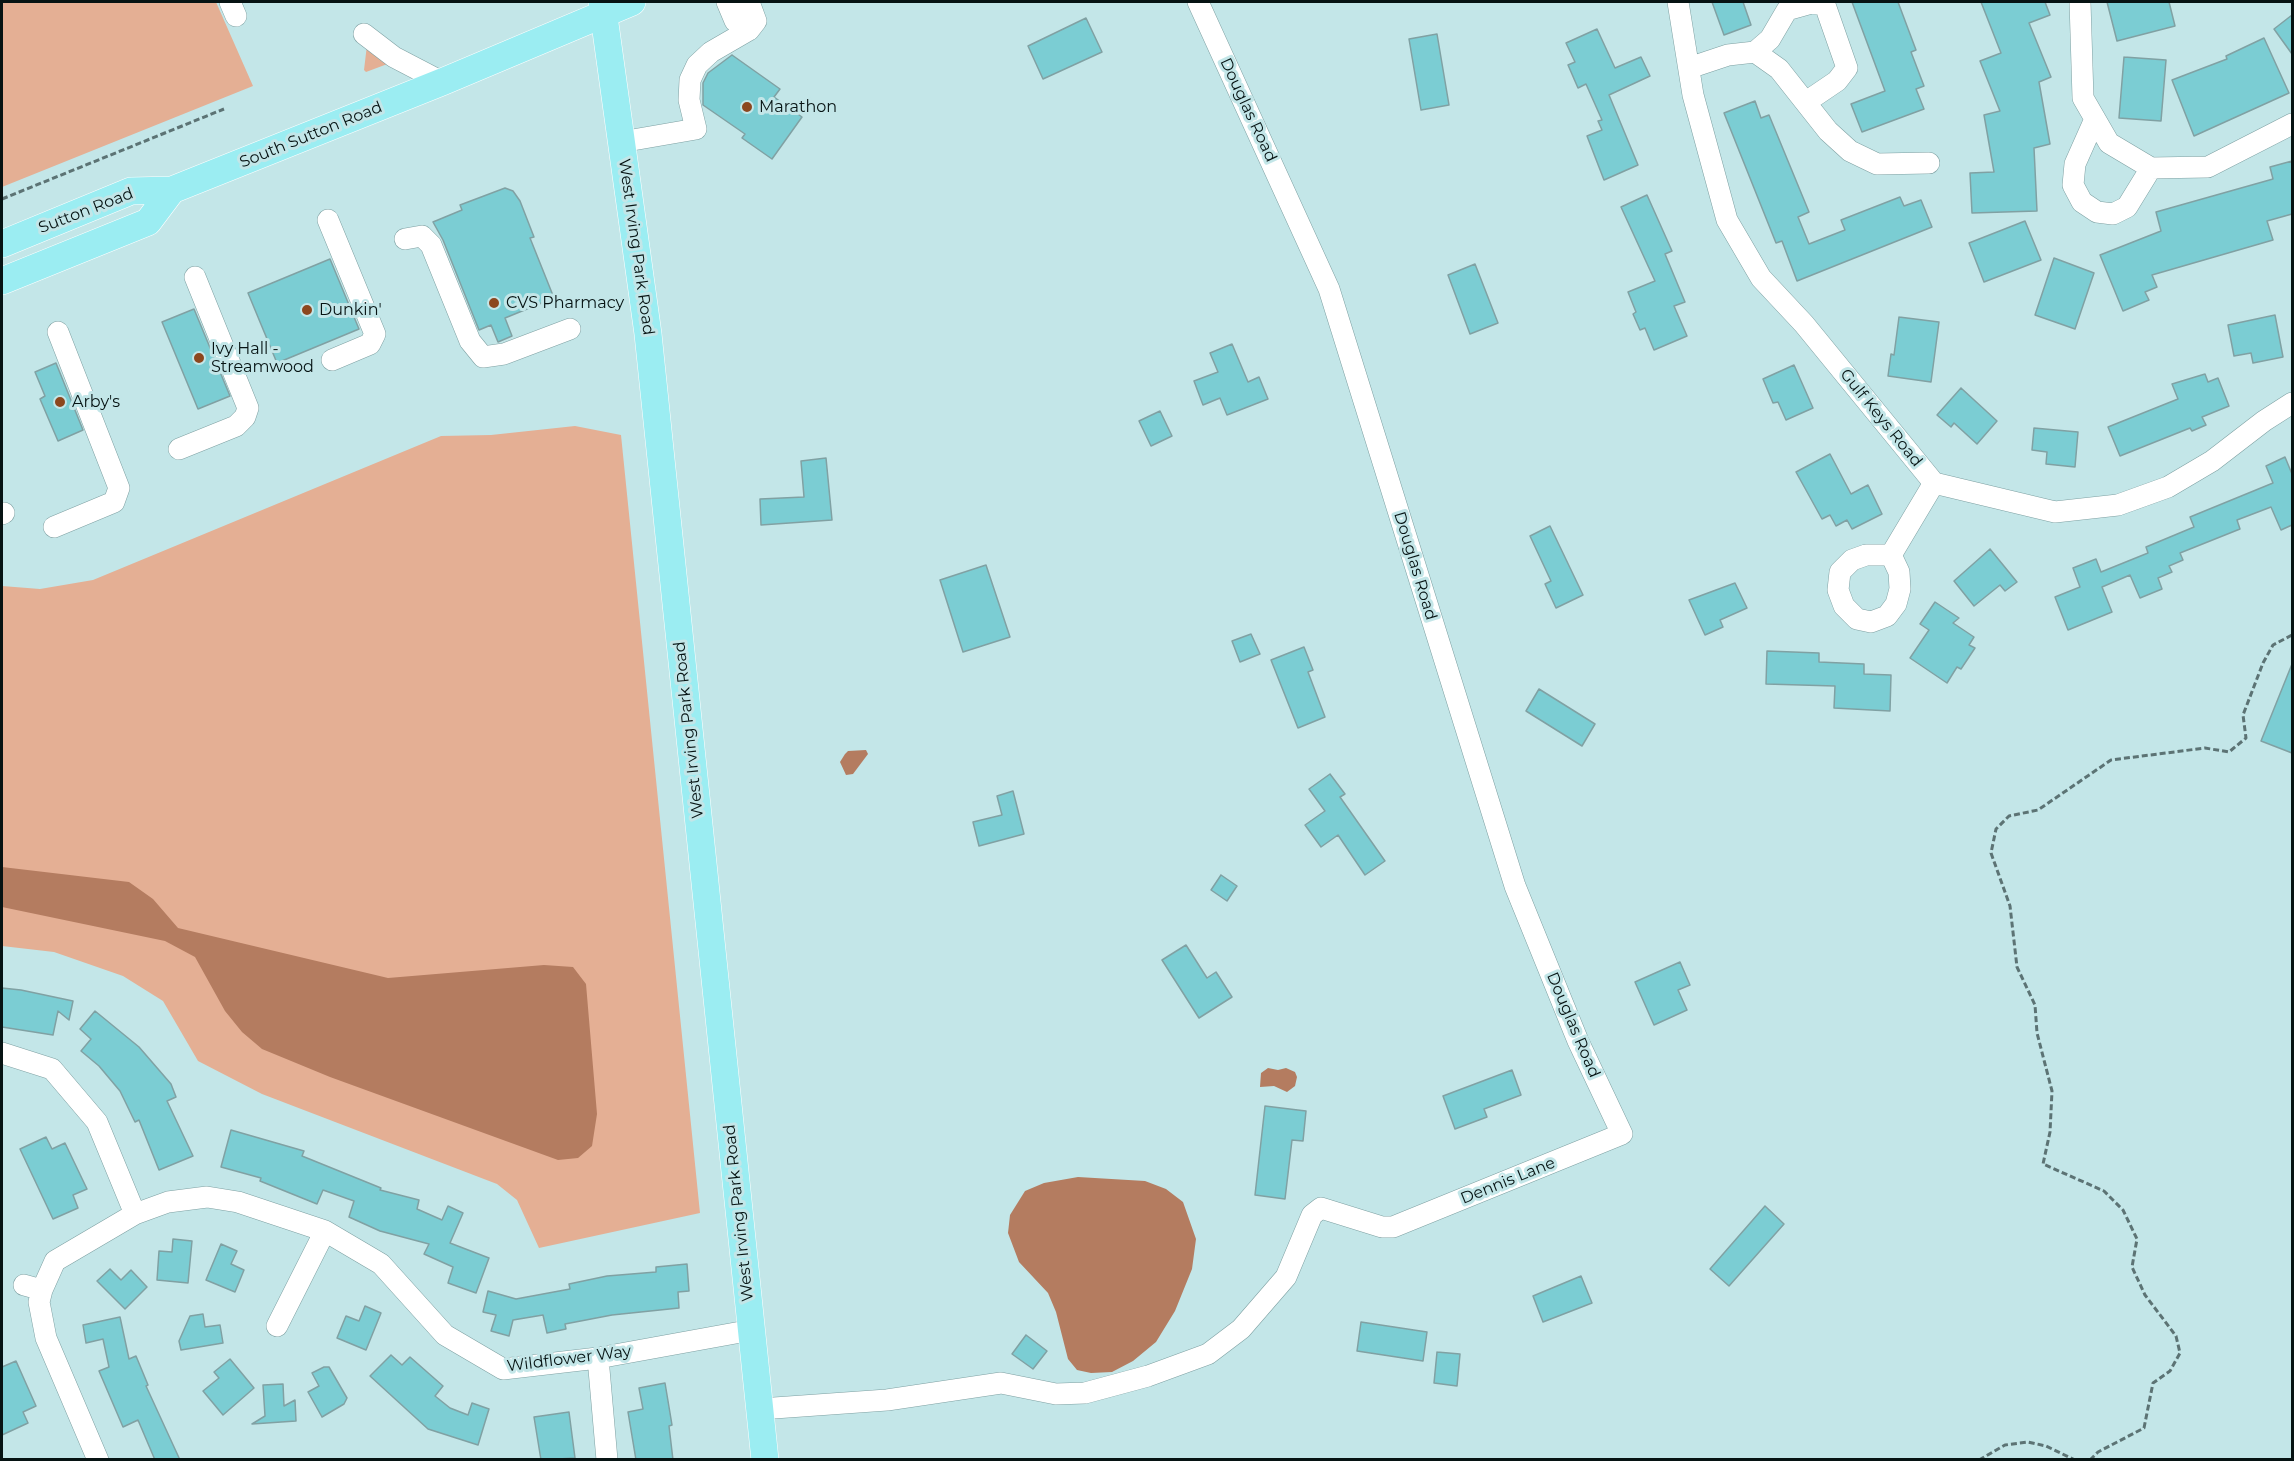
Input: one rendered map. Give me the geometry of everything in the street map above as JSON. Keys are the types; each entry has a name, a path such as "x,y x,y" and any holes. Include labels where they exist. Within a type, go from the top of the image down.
{"main road":[{"name":"South Sutton Road","path":"172,190 442,82 603,7 632,2"},
{"name":"West Irving Park Road","path":"603,7 650,354 765,1460"},
{"name":"Sutton Road","path":"2,244 131,191 172,190"},
{"path":"2,281 148,222 172,190"}],"street":[{"path":"727,2 735,21 749,30"},
{"path":"621,142 696,129 689,100 690,80 697,65 711,52 749,30 756,21 749,2"},
{"name":"Douglas Road","path":"1198,2 1329,289 1515,886 1578,1041 1622,1134"},
{"name":"Gulf Keys Road","path":"1678,2 1689,68 1727,220 1761,278 1804,324 1934,483 2055,512 2118,505 2168,488 2195,472 2292,403"},
{"path":"2080,2 2083,98 2109,142 2151,168 2208,167 2292,124"},
{"path":"1689,68 1728,56 1755,52 1770,39 1787,10 1812,3 1825,5 1847,68 1837,81 1806,102"},
{"path":"364,34 394,57 442,82"},
{"path":"1755,52 1779,69 1828,131 1850,151 1877,164 1929,163"},
{"path":"2095,119 2075,164 2073,185 2082,202 2097,212 2113,214 2120,211 2127,207 2151,168"},
{"path":"328,220 375,334 370,344 332,360"},
{"path":"405,239 422,236 431,245 470,341 483,357 504,354 570,329"},
{"path":"179,449 236,426 245,417 248,408 195,277"},
{"path":"54,527 114,502 119,488 58,332"},
{"path":"1891,555 1934,483"},
{"path":"2,1053 52,1069 97,1122 135,1214"},
{"name":"Dennis Lane","path":"760,1409 897,1399 1001,1383 1056,1394 1085,1393 1112,1388 1208,1354 1241,1329 1286,1277 1312,1215 1321,1208 1367,1224 1393,1227 1622,1134"},
{"name":"Wildflower Way","path":"98,1460 46,1338 39,1302 33,1287 55,1261 135,1214 168,1202 207,1197 238,1202 326,1231 381,1264 445,1335 503,1369 598,1358 752,1330"},
{"path":"277,1326 326,1231"},
{"path":"598,1358 607,1460"}],"path":[{"path":"2,199 224,109"},
{"path":"2090,1460 2098,1452 2144,1428 2153,1383 2170,1371 2180,1353 2176,1336 2145,1295 2132,1267 2137,1239 2123,1210 2104,1191 2043,1164 2050,1132 2052,1091 2037,1033 2035,1005 2017,967 2010,906 1991,854 1996,829 2009,816 2038,810 2111,760 2205,748 2229,752 2246,738 2243,715 2263,663 2273,645 2292,635"},
{"path":"1979,1460 2005,1445 2028,1442 2046,1446 2075,1460"}],"shaded area":[{"path":"2,2 216,2 253,86 2,187"},
{"path":"367,45 390,63 366,72 364,70"},
{"path":"575,426 621,435 700,1213 539,1248 517,1200 497,1184 262,1094 198,1061 163,1001 123,976 54,952 2,946 2,586 40,589 93,580 441,436 491,435"},
{"path":"866,750 868,754 853,774 846,775 840,762 845,754 848,751"},
{"path":"2,867 129,882 153,899 178,928 388,978 544,965 573,967 586,984 597,1114 592,1146 578,1158 558,1160 330,1077 262,1049 242,1032 225,1011 195,957 165,941 2,907"},
{"path":"1268,1068 1278,1070 1286,1068 1295,1072 1297,1077 1295,1086 1287,1092 1274,1086 1260,1087 1261,1073"},
{"path":"1078,1177 1145,1181 1166,1189 1183,1202 1196,1239 1192,1269 1175,1311 1156,1342 1133,1361 1112,1372 1091,1373 1077,1370 1068,1359 1056,1312 1048,1293 1019,1262 1008,1233 1010,1215 1025,1191 1044,1183"}],"building":[{"path":"1712,2 1743,2 1751,25 1724,35"},
{"path":"1852,2 1898,2 1916,50 1911,52 1924,86 1916,89 1924,109 1862,132 1851,104 1885,91"},
{"path":"1981,2 2045,2 2050,15 2029,23 2051,77 2039,82 2050,144 2034,148 2037,211 1972,213 1970,173 1994,172 1984,115 2000,111 1980,61 2001,53"},
{"path":"2107,2 2169,2 2175,26 2117,41"},
{"path":"2292,15 2292,54 2274,29"},
{"path":"1086,18 1102,52 1043,79 1028,46"},
{"path":"1597,29 1615,68 1641,57 1650,76 1609,95 1638,165 1604,180 1587,136 1602,130 1598,121 1602,120 1586,84 1578,88 1568,65 1575,62 1566,43"},
{"path":"1437,34 1449,105 1421,110 1409,39"},
{"path":"2264,38 2289,93 2194,136 2172,80 2227,59 2226,56"},
{"name":"Marathon","path":"732,55 780,89 774,97 802,117 772,159 742,138 745,134 703,105 703,83 708,73"},
{"path":"2124,57 2166,60 2161,121 2119,118"},
{"path":"1755,101 1761,118 1769,115 1809,212 1798,217 1809,244 1845,230 1841,220 1900,197 1904,206 1921,200 1932,227 1797,281 1782,241 1776,243 1724,113"},
{"path":"2292,161 2292,214 2267,221 2273,240 2152,275 2157,287 2145,292 2149,300 2123,311 2100,255 2161,231 2156,212 2273,179 2270,167"},
{"name":"CVS Pharmacy","path":"505,188 513,191 520,201 534,237 530,238 554,298 505,318 512,336 498,342 491,325 479,330 443,240 433,222 462,210 460,205"},
{"path":"1647,195 1672,251 1665,254 1685,302 1674,306 1687,336 1654,350 1645,328 1640,330 1633,314 1636,312 1628,292 1655,281 1621,207"},
{"path":"2025,221 2041,260 1984,282 1969,243"},
{"path":"2054,258 2094,273 2075,329 2035,315"},
{"name":"Dunkin'","path":"330,259 359,329 277,363 248,293"},
{"path":"1475,264 1498,323 1470,334 1448,275"},
{"name":"Ivy Hall - Streamwood","path":"194,309 230,396 198,409 162,322"},
{"path":"2275,315 2283,357 2253,363 2251,353 2234,356 2228,325"},
{"path":"1899,317 1939,322 1931,382 1888,376 1891,354 1894,355"},
{"path":"1232,344 1248,382 1259,377 1268,399 1227,415 1220,398 1203,405 1194,381 1218,372 1210,353"},
{"name":"Arby's","path":"56,363 83,430 58,441 40,399 45,396 35,372"},
{"path":"1794,365 1813,408 1786,420 1778,402 1773,403 1763,379"},
{"path":"2205,374 2208,382 2218,378 2229,406 2202,417 2206,425 2192,431 2190,428 2120,456 2108,427 2178,399 2172,384"},
{"path":"1961,388 1997,421 1977,444 1954,423 1951,427 1937,415"},
{"path":"1160,411 1172,436 1151,446 1139,421"},
{"path":"2034,428 2078,432 2075,467 2046,464 2047,452 2032,450"},
{"path":"1830,454 1851,494 1868,485 1882,514 1852,529 1847,520 1836,526 1830,515 1822,519 1796,472"},
{"path":"2285,457 2292,474 2292,525 2281,530 2271,507 2237,520 2240,529 2180,553 2183,560 2169,566 2172,572 2158,578 2162,589 2140,598 2130,575 2102,587 2112,612 2068,630 2055,597 2080,587 2073,568 2096,559 2101,572 2148,553 2146,547 2194,527 2190,517 2273,483 2266,466"},
{"path":"826,458 832,520 761,525 760,499 804,497 801,461"},
{"path":"1550,526 1583,595 1556,608 1545,584 1551,581 1530,536"},
{"path":"1990,549 2017,582 2005,591 2000,585 1974,606 1954,581"},
{"path":"986,565 1010,637 963,652 940,580"},
{"path":"1735,583 1747,608 1720,620 1723,627 1705,635 1689,600"},
{"path":"1935,602 1959,618 1953,623 1974,637 1969,645 1975,648 1961,669 1957,667 1947,683 1910,658 1929,630 1920,624"},
{"path":"1251,634 1260,654 1240,662 1232,641"},
{"path":"1304,647 1313,670 1308,672 1325,717 1298,728 1271,660"},
{"path":"1767,651 1819,653 1819,662 1864,664 1864,674 1891,675 1890,711 1834,708 1835,686 1766,684"},
{"path":"2292,664 2292,753 2261,741"},
{"path":"1539,689 1595,724 1582,746 1526,711"},
{"path":"1330,774 1345,794 1340,797 1385,861 1365,875 1338,835 1321,847 1305,825 1325,811 1309,789"},
{"path":"1013,791 1024,834 979,846 973,822 1002,815 997,796"},
{"path":"1221,875 1237,886 1227,901 1211,890"},
{"path":"1186,945 1207,978 1216,972 1232,997 1199,1018 1162,960"},
{"path":"1680,962 1690,985 1678,990 1687,1010 1654,1025 1635,982"},
{"path":"2,988 73,1001 69,1020 58,1011 53,1035 2,1027"},
{"path":"95,1011 139,1047 171,1084 176,1097 167,1101 193,1156 159,1170 139,1120 135,1122 120,1091 99,1066 81,1051 91,1039 80,1029"},
{"path":"1512,1070 1521,1095 1484,1109 1487,1117 1455,1129 1443,1096"},
{"path":"1265,1106 1306,1111 1303,1141 1292,1140 1285,1199 1255,1195"},
{"path":"231,1130 304,1151 302,1156 381,1188 380,1190 419,1200 417,1209 442,1220 448,1206 463,1213 450,1243 489,1258 476,1293 448,1283 453,1267 424,1254 429,1244 380,1231 349,1217 354,1201 323,1190 317,1204 260,1181 261,1178 221,1167"},
{"path":"46,1137 52,1149 65,1143 87,1189 73,1195 78,1208 53,1219 20,1149"},
{"path":"1765,1206 1784,1224 1729,1286 1710,1269"},
{"path":"173,1239 192,1241 188,1283 157,1280 159,1251 172,1252"},
{"path":"221,1244 237,1251 231,1264 244,1270 235,1292 206,1280"},
{"path":"687,1264 689,1291 678,1292 679,1308 612,1315 565,1324 566,1329 547,1333 543,1315 513,1320 509,1336 491,1331 496,1315 483,1312 488,1291 516,1299 570,1289 569,1284 607,1276 656,1272 656,1267"},
{"path":"110,1269 121,1280 131,1270 147,1287 125,1309 97,1281"},
{"path":"1581,1276 1592,1303 1543,1322 1533,1296"},
{"path":"365,1306 381,1313 366,1350 337,1338 346,1316 359,1321"},
{"path":"203,1314 205,1327 220,1325 223,1343 181,1350 179,1341 190,1316"},
{"path":"120,1317 129,1359 136,1356 148,1385 146,1386 180,1460 155,1460 138,1420 123,1427 99,1371 109,1367 103,1339 86,1343 83,1325"},
{"path":"1361,1322 1427,1332 1423,1361 1357,1351"},
{"path":"1026,1335 1047,1351 1033,1369 1012,1354"},
{"path":"1437,1352 1460,1354 1457,1386 1434,1383"},
{"path":"391,1355 402,1365 410,1357 443,1386 435,1396 450,1408 468,1415 472,1403 489,1409 478,1445 428,1429 370,1376"},
{"path":"230,1359 254,1388 223,1415 203,1391 219,1378 214,1372"},
{"path":"16,1361 36,1406 23,1412 28,1423 2,1435 2,1367"},
{"path":"329,1367 347,1398 344,1404 322,1417 308,1392 319,1386 312,1373"},
{"path":"665,1383 672,1425 669,1426 673,1460 636,1460 628,1412 643,1409 639,1388"},
{"path":"283,1384 284,1406 295,1400 296,1421 252,1424 265,1416 263,1385"},
{"path":"569,1412 575,1458 541,1460 534,1417"}],"place":[{"name":"Marathon","path":"747,107"},
{"name":"CVS Pharmacy","path":"494,303"},
{"name":"Dunkin'","path":"307,310"},
{"name":"Ivy Hall - Streamwood","path":"199,358"},
{"name":"Arby's","path":"60,402"}]}
